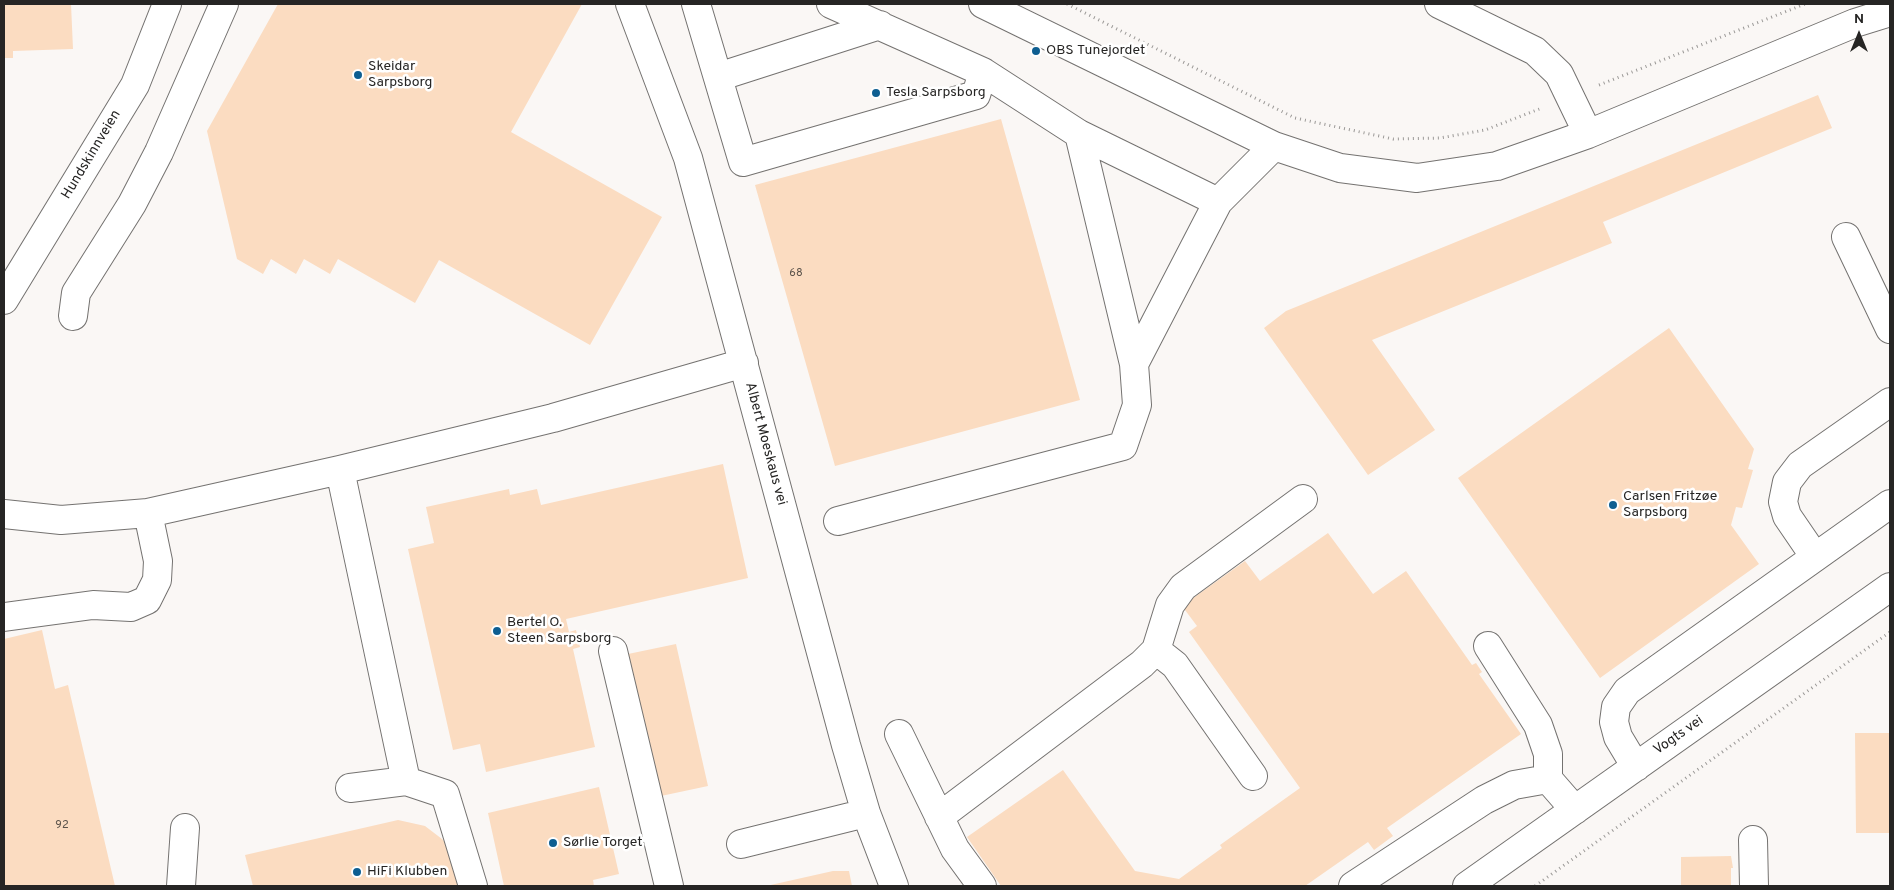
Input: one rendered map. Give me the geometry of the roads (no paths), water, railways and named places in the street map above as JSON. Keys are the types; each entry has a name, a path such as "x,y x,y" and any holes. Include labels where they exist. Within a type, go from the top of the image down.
{"street":[{"name":"Hundskinnveien","path":"4,300 135,85 167,4"},
{"path":"73,316 76,292 132,204 159,152 224,4"},
{"name":"Albert Moeskaus vei","path":"630,4 688,158 866,812 894,886"},
{"path":"696,4 743,162 976,95 983,72"},
{"path":"832,4 983,72 1079,134 1218,202"},
{"path":"983,4 1274,146 1340,168 1417,178 1497,166 1588,134 1855,23 1890,12"},
{"path":"1440,4 1536,51 1559,74 1588,134"},
{"path":"718,78 880,25"},
{"path":"838,521 1123,446 1137,405 1134,364 1079,134"},
{"path":"1134,364 1218,202 1274,146"},
{"path":"1890,287 1846,237 1890,329"},
{"path":"4,514 61,520 148,513 340,470 553,418 744,363"},
{"path":"1815,557 1787,516 1783,502 1787,482 1800,465 1890,402"},
{"path":"340,470 406,781"},
{"path":"939,817 1142,664 1156,650 1170,605 1183,587 1303,500"},
{"path":"1636,766 1618,737 1614,722 1616,708 1627,691 1890,504"},
{"path":"4,617 85,606 131,607 147,600 157,580 158,561 148,513"},
{"name":"Vogts vei","path":"1467,886 1890,587"},
{"path":"1488,646 1538,725 1548,754 1548,779 1575,810"},
{"path":"1156,650 1175,665 1252,776"},
{"path":"613,651 669,886"},
{"path":"899,734 955,849 982,886"},
{"path":"1353,886 1484,800 1514,786 1548,779"},
{"path":"350,788 406,781 445,794 473,886"},
{"path":"741,844 866,812"},
{"path":"181,886 186,828"},
{"path":"1753,840 1754,886"}],"place":[{"name":"OBS Tunejordet","path":"1036,51"},
{"name":"Skeidar Sarpsborg","path":"358,75"},
{"name":"Tesla Sarpsborg","path":"876,93"},
{"name":"Carlsen Fritzøe Sarpsborg","path":"1613,505"},
{"name":"Bertel O. Steen Sarpsborg","path":"497,631"},
{"name":"Sørlie Torget","path":"553,843"},
{"name":"HiFi Klubben","path":"357,872"}]}
